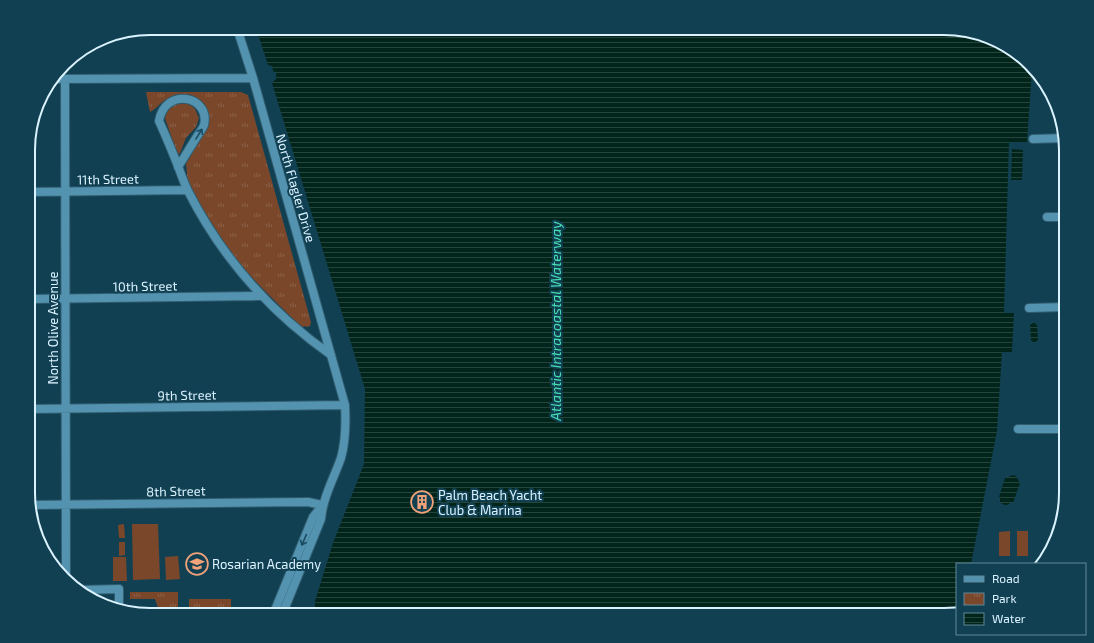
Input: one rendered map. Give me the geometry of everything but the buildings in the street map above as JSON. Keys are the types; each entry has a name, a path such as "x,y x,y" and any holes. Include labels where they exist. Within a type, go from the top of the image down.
{"street":[{"name":"North Flagler Drive","path":"239,35 253,78 345,405 345,438 341,457 322,505 313,517 276,608"},
{"path":"60,79 253,78"},
{"name":"North Olive Avenue","path":"65,79 66,571"},
{"path":"178,167 204,125 204,115 199,106 195,102 186,98 175,99 167,104 159,121 187,190 228,257 261,296 294,327 331,354"},
{"path":"1033,139 1058,138"},
{"name":"11th Street","path":"35,192 187,190"},
{"path":"1047,217 1059,217"},
{"name":"10th Street","path":"35,299 261,296"},
{"path":"1029,308 1059,307"},
{"name":"9th Street","path":"35,409 345,405"},
{"path":"1018,429 1059,429"},
{"name":"8th Street","path":"36,505 308,502 322,505"},
{"name":"North Flagler Drive","path":"285,608 321,519 322,505"},
{"path":"88,590 119,589 119,604"}],"green space":[{"path":"146,92 241,92 248,95 311,322 310,326 304,326 302,328 239,264 209,221 188,184 186,163 196,144 206,110 191,95 182,95 167,99 150,112"},
{"path":"188,103 195,109 199,118 196,127 186,138 180,153 177,154 165,118 168,108 175,104"},
{"path":"124,524 125,538 119,538 118,525"},
{"path":"132,524 158,524 160,579 133,580"},
{"path":"1010,531 1010,556 999,556 999,532"},
{"path":"1017,531 1028,531 1028,556 1017,556"},
{"path":"119,542 125,542 125,555 119,556"},
{"path":"178,556 180,579 166,580 165,557"},
{"path":"113,557 126,557 127,581 113,581"},
{"path":"130,592 178,592 178,608 158,608 155,599 130,599"},
{"path":"189,599 231,599 231,608 189,608"}],"water":[{"name":"Atlantic Intracoastal Waterway","path":"258,35 944,35 974,39 1002,50 1014,59 1032,75 1027,142 1009,142 1004,313 1014,313 1012,352 1002,352 997,431 971,563 956,563 956,607 315,608 315,601 333,543 364,464 365,389 272,83 276,79 276,73 273,71 272,66 268,65"},
{"path":"1012,149 1023,150 1022,180 1011,180"},
{"path":"1033,323 1037,325 1038,340 1034,343 1031,340 1030,325"},
{"path":"1013,475 1016,476 1020,483 1013,503 1011,502 1004,505 1000,502 999,497 1005,478"}],"place":[{"name":"Palm Beach Yacht Club & Marina","path":"422,502"},
{"name":"Rosarian Academy","path":"197,564"}]}
